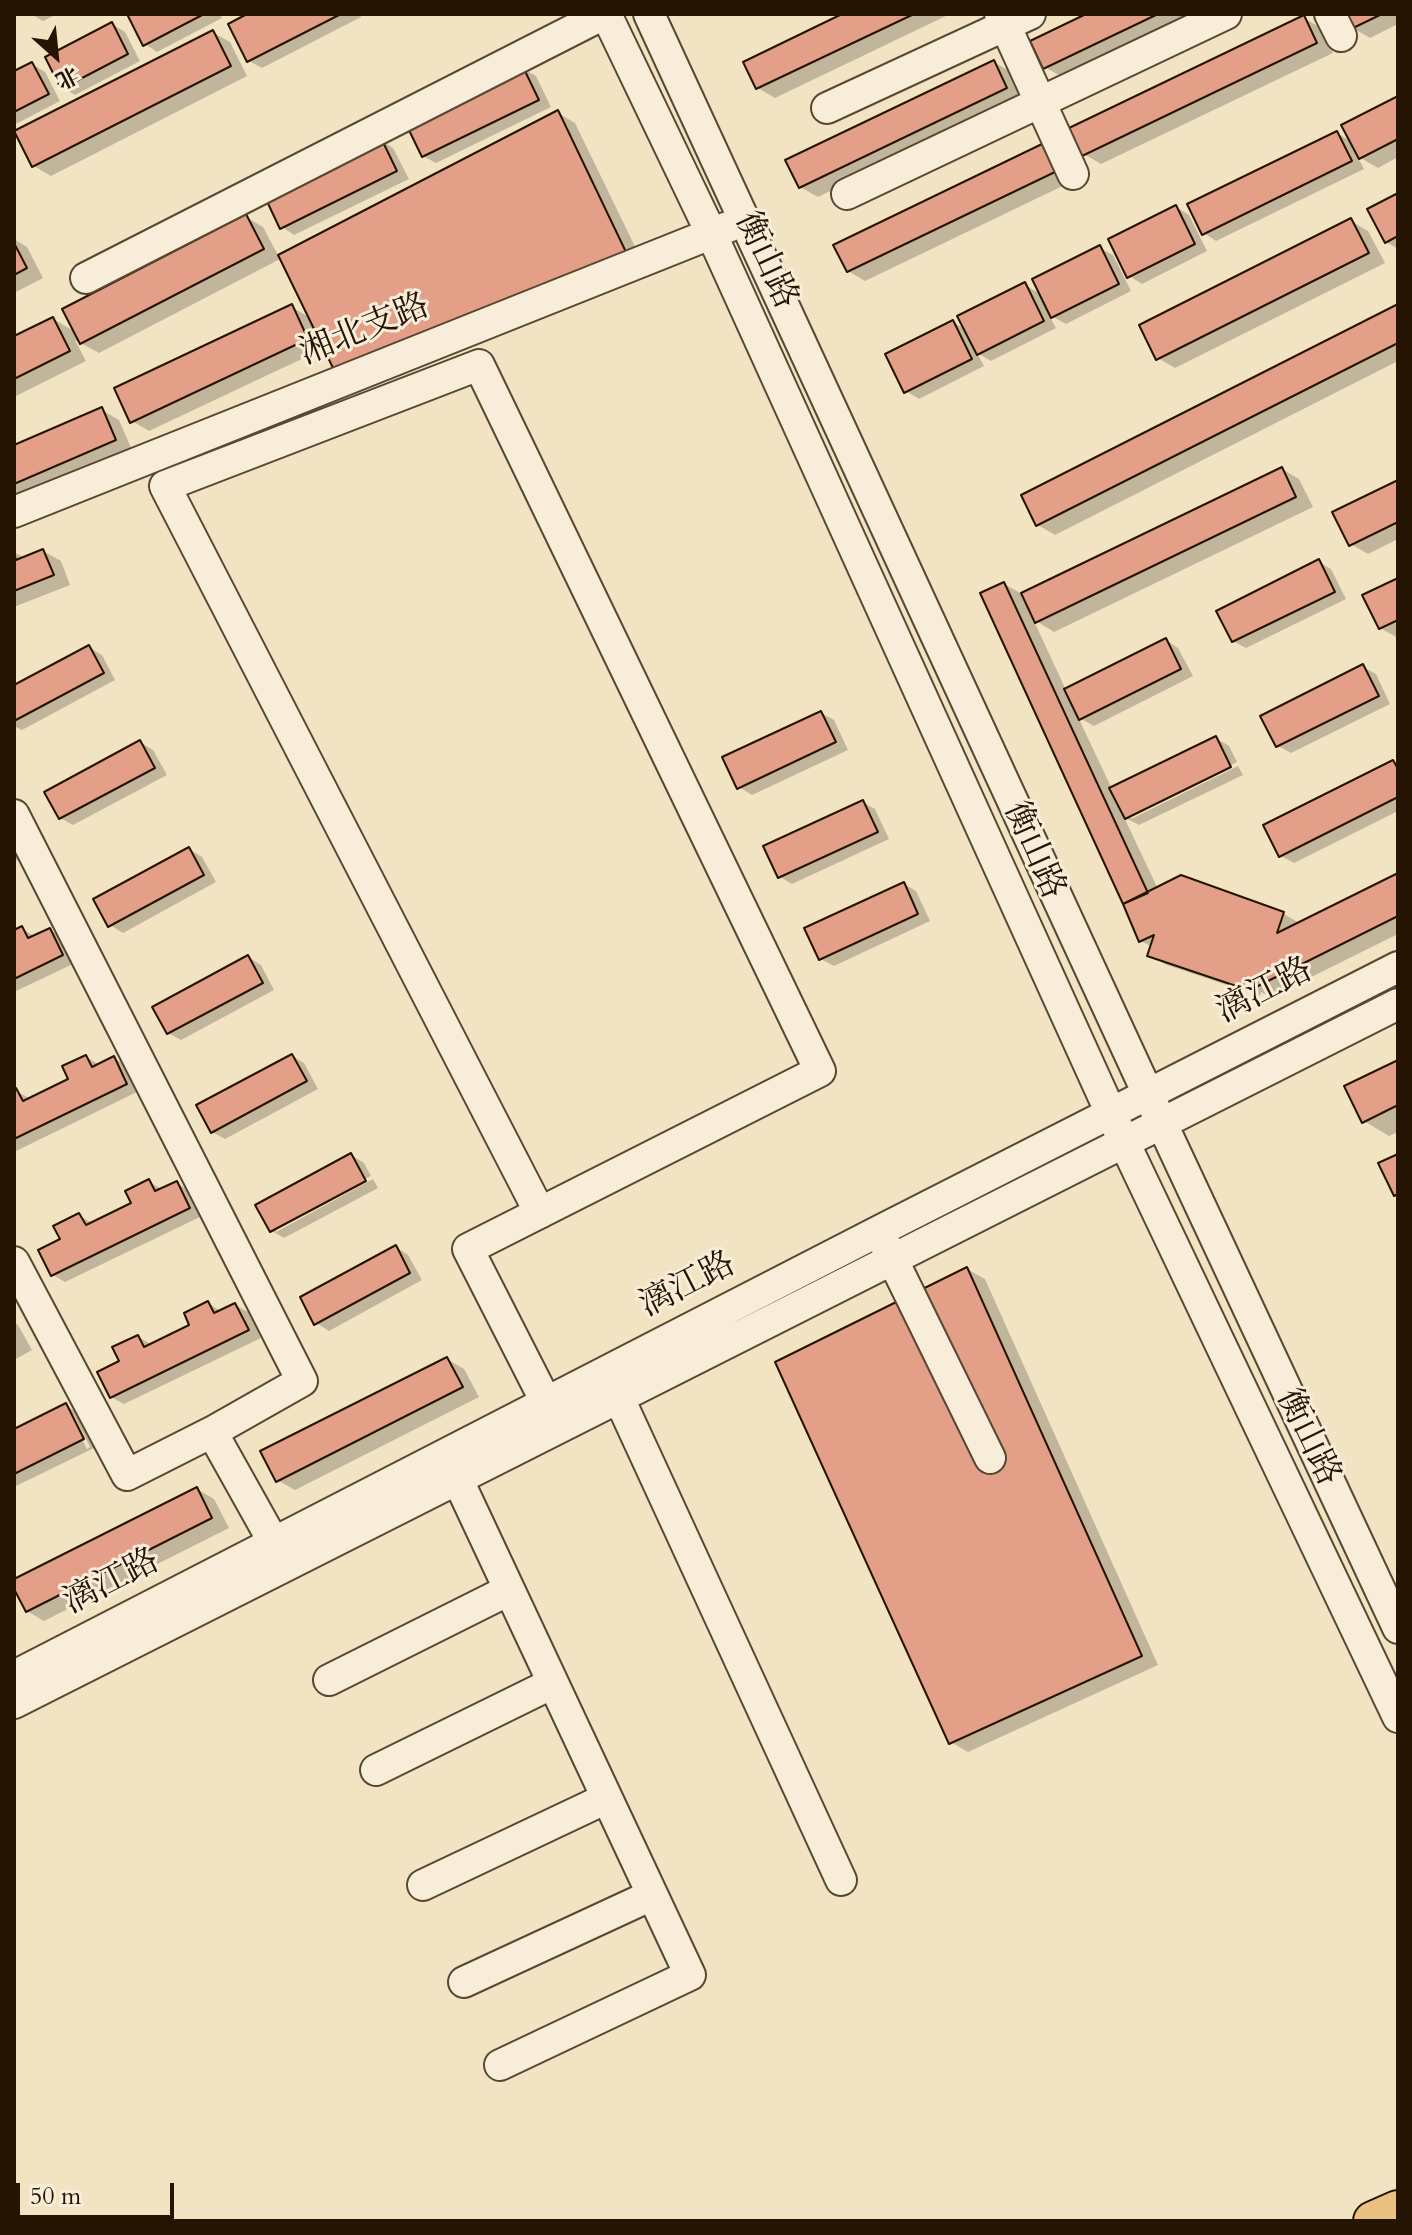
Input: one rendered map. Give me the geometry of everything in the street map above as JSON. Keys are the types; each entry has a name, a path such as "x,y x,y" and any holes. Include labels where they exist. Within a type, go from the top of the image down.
{"main road":[{"path":"1373,2221 1398,2210"}],"street":[{"name":"衡山路","path":"605,14 712,235 1110,1113 1398,1717"},
{"path":"86,278 605,14"},
{"name":"衡山路","path":"649,14 1398,1628"},
{"path":"847,194 1226,14"},
{"path":"827,108 1012,18 1040,102 1073,174"},
{"name":"湘北支路","path":"14,512 744,220"},
{"path":"540,1213 165,486 479,365 820,1071 540,1213 468,1249 546,1402"},
{"path":"14,815 302,1381 127,1475 14,1262"},
{"name":"漓江路","path":"14,1703 546,1402 1398,967"},
{"name":"漓江路","path":"14,1676 280,1553 457,1478 1398,1004"},
{"path":"879,1231 990,1458"},
{"path":"618,1396 841,1880"},
{"path":"212,1432 280,1553"},
{"path":"457,1478 690,1975 500,2065"},
{"path":"329,1680 509,1590"},
{"path":"376,1770 553,1683"},
{"path":"423,1885 607,1798"},
{"path":"464,1982 652,1895"}],"building":[{"path":"127,14 204,14 143,46"},
{"path":"247,14 341,14 247,62 228,24"},
{"path":"842,14 914,14 756,89 743,62"},
{"path":"1086,14 1158,14 1043,69 1030,41"},
{"path":"1344,14 1382,14 1351,29"},
{"path":"1304,15 1317,43 1082,156 1069,128"},
{"path":"112,22 128,54 61,89 45,57"},
{"path":"213,30 231,66 32,167 14,131"},
{"path":"994,60 1007,88 799,188 785,160"},
{"path":"32,62 49,94 14,112 14,71"},
{"path":"523,67 539,100 422,157 406,124"},
{"path":"1398,96 1398,139 1359,159 1341,125"},
{"path":"558,110 626,252 335,372 278,255"},
{"path":"1337,131 1352,161 1202,235 1187,204"},
{"path":"381,138 397,171 280,229 264,195"},
{"path":"1042,144 1055,172 847,272 833,245"},
{"path":"1398,193 1398,236 1385,243 1367,209"},
{"path":"1176,205 1195,244 1127,278 1108,239"},
{"path":"246,214 264,249 80,344 62,309"},
{"path":"1351,218 1369,253 1156,360 1139,325"},
{"path":"14,243 27,268 14,275"},
{"path":"1100,245 1119,284 1051,318 1032,279"},
{"path":"1025,282 1044,321 977,355 957,316"},
{"path":"292,304 308,339 130,423 114,388"},
{"path":"1398,304 1398,343 1036,526 1021,495"},
{"path":"53,317 70,351 14,379 14,336"},
{"path":"953,320 972,359 904,393 885,354"},
{"path":"102,407 116,440 14,484 14,445"},
{"path":"1282,467 1296,497 1035,623 1021,593"},
{"path":"1398,480 1398,522 1349,546 1332,512"},
{"path":"43,549 54,575 14,591 14,553 16,560"},
{"path":"1319,559 1335,592 1232,642 1216,611"},
{"path":"1398,578 1398,620 1379,629 1362,595"},
{"path":"1004,582 1148,893 1123,904 980,593"},
{"path":"1166,638 1181,669 1079,720 1064,689"},
{"path":"89,645 104,673 14,721 14,685"},
{"path":"1363,664 1379,696 1276,747 1260,716"},
{"path":"821,711 836,742 737,789 722,757"},
{"path":"1216,736 1231,767 1125,819 1109,788"},
{"path":"140,740 155,768 59,819 44,792"},
{"path":"1393,760 1398,769 1398,797 1279,857 1263,825"},
{"path":"863,800 878,832 778,878 763,846"},
{"path":"189,847 204,875 108,927 93,899"},
{"path":"1398,873 1398,916 1252,989 1246,977 1242,988 1147,956 1154,935 1139,942 1123,904 1181,875 1284,912 1277,933"},
{"path":"904,882 918,914 819,960 804,928"},
{"path":"22,926 28,938 50,928 63,955 14,979 14,930"},
{"path":"248,955 263,983 167,1034 152,1007"},
{"path":"292,1054 307,1081 211,1133 196,1105"},
{"path":"86,1055 92,1067 114,1056 127,1084 14,1139 14,1090 16,1088 23,1101 68,1079 62,1066"},
{"path":"1398,1060 1398,1105 1362,1123 1344,1086"},
{"path":"351,1153 366,1181 270,1232 255,1205"},
{"path":"1398,1154 1398,1194 1394,1196 1378,1163"},
{"path":"149,1179 155,1191 177,1181 190,1208 51,1276 38,1250 60,1239 53,1226 79,1213 86,1225 131,1203 125,1191"},
{"path":"396,1245 410,1273 314,1325 300,1297"},
{"path":"967,1267 1142,1656 949,1744 775,1362"},
{"path":"208,1301 214,1313 235,1303 249,1330 110,1398 97,1372 119,1361 112,1347 138,1335 144,1347 189,1325 184,1313"},
{"path":"447,1357 463,1387 276,1482 260,1451"},
{"path":"66,1403 84,1439 14,1474 14,1429"},
{"path":"197,1487 212,1518 26,1612 14,1589 14,1579"}]}
